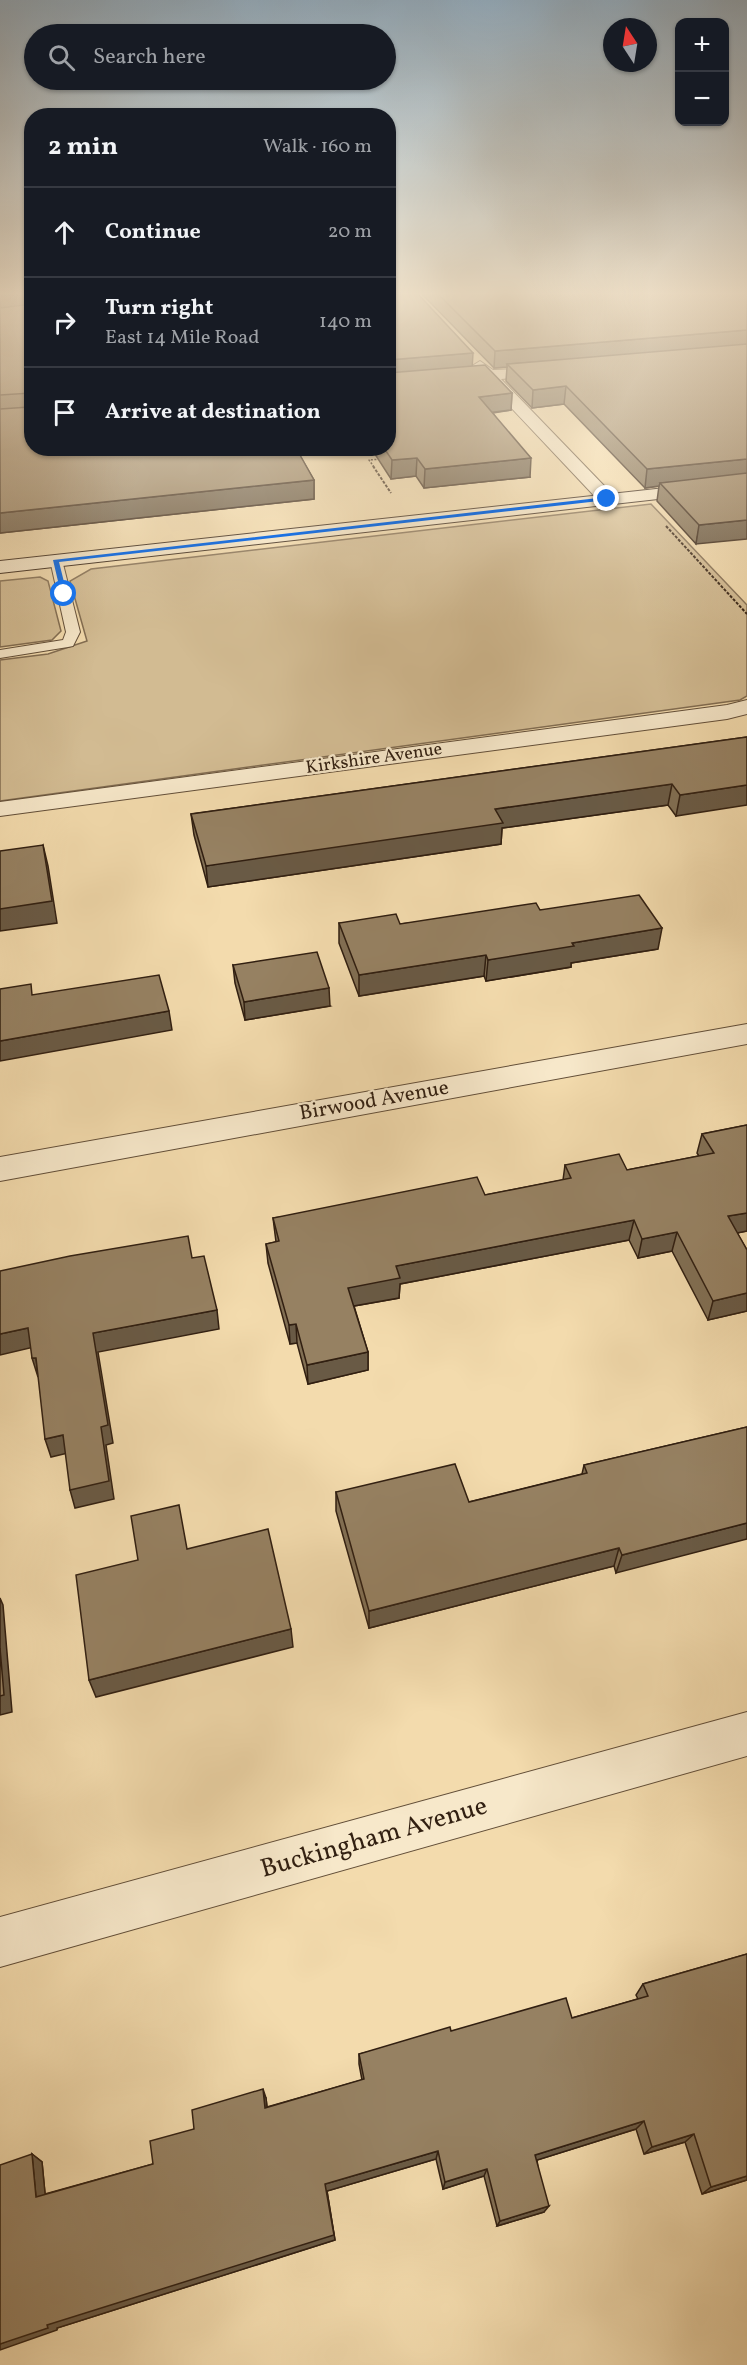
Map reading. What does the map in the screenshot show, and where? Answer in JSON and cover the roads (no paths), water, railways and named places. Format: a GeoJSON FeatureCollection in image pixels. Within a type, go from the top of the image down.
{"type":"FeatureCollection","features":[{"type":"Feature","properties":{"kind":"street"},"geometry":{"type":"LineString","coordinates":[[516,403],[607,499]]}},
{"type":"Feature","properties":{"kind":"street"},"geometry":{"type":"LineString","coordinates":[[0,567],[747,484]]}},
{"type":"Feature","properties":{"kind":"street","name":"Kirkshire Avenue"},"geometry":{"type":"LineString","coordinates":[[0,810],[727,712],[747,707]]}},
{"type":"Feature","properties":{"kind":"street","name":"Birwood Avenue"},"geometry":{"type":"LineString","coordinates":[[0,1169],[747,1034]]}},
{"type":"Feature","properties":{"kind":"street","name":"Buckingham Avenue"},"geometry":{"type":"LineString","coordinates":[[0,1942],[747,1734]]}},
{"type":"Feature","properties":{"kind":"lane"},"geometry":{"type":"LineString","coordinates":[[0,654],[68,643],[73,632],[56,560]]}}]}
